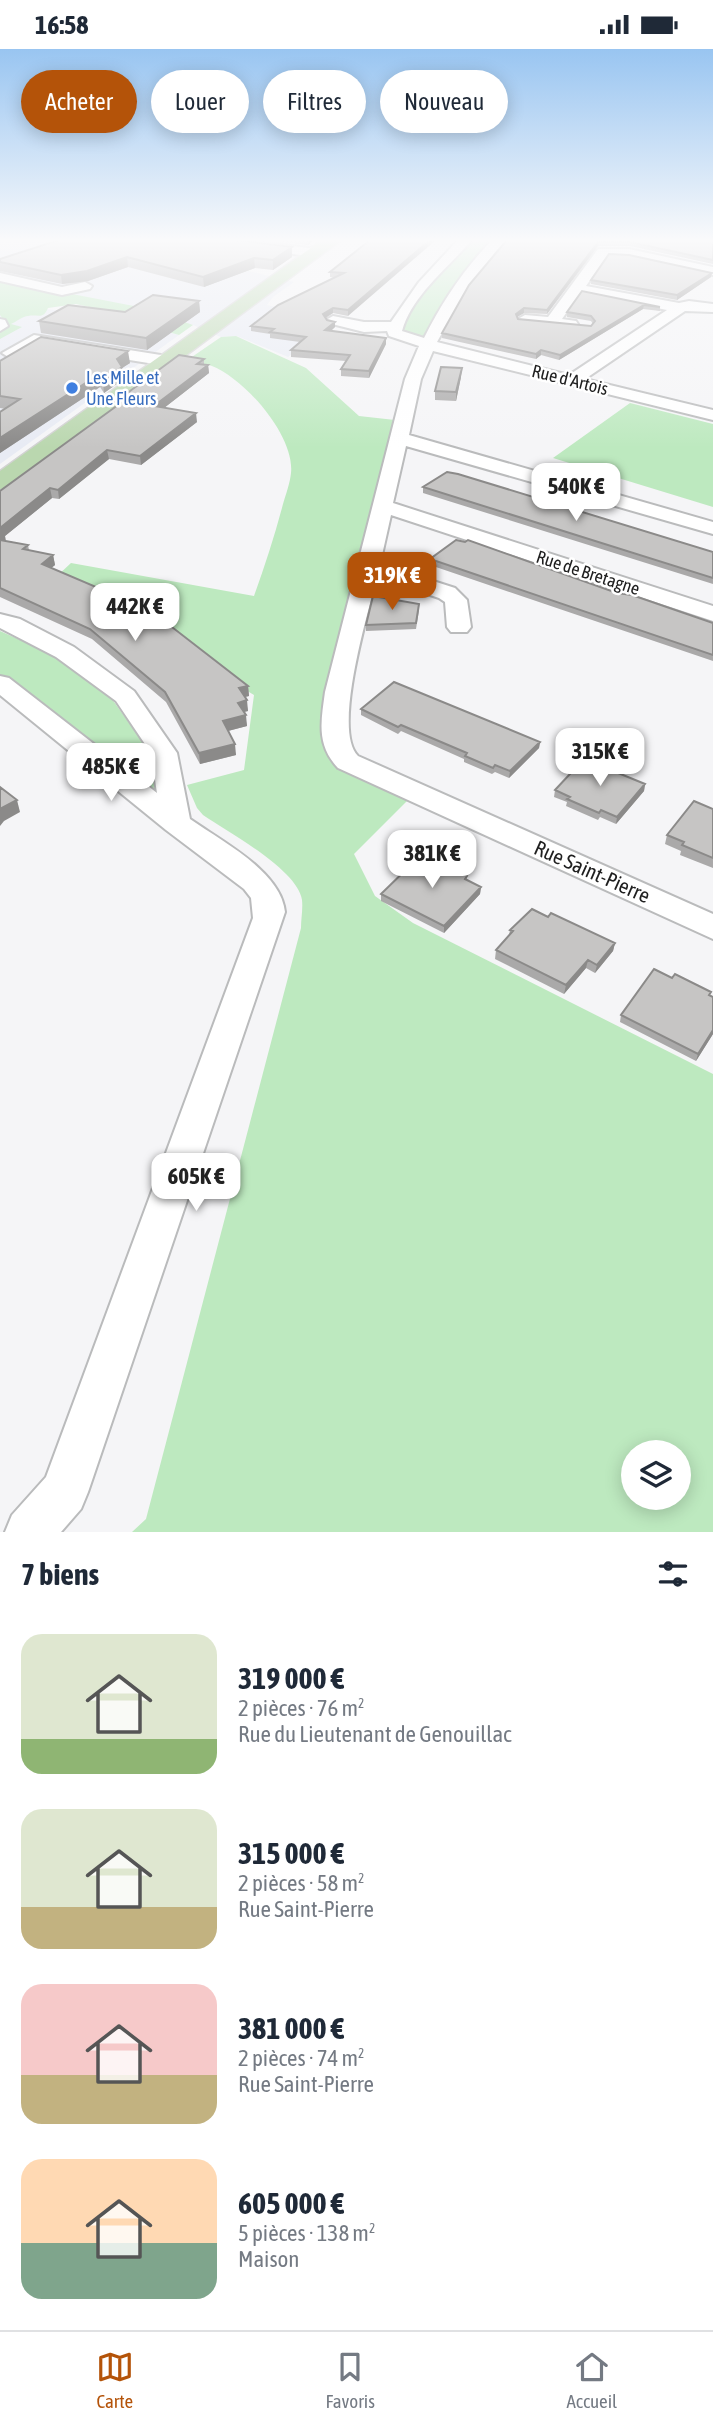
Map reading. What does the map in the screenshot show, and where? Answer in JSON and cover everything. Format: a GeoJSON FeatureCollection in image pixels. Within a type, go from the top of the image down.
{"type":"FeatureCollection","features":[{"type":"Feature","properties":{"kind":"main road"},"geometry":{"type":"LineString","coordinates":[[0,482],[238,309]]}},
{"type":"Feature","properties":{"kind":"street"},"geometry":{"type":"LineString","coordinates":[[333,320],[364,327],[395,326],[408,309]]}},
{"type":"Feature","properties":{"kind":"street"},"geometry":{"type":"LineString","coordinates":[[449,309],[428,344],[413,379],[367,567],[447,593],[456,600],[459,627]]}},
{"type":"Feature","properties":{"kind":"street"},"geometry":{"type":"LineString","coordinates":[[552,322],[561,309]]}},
{"type":"Feature","properties":{"kind":"street"},"geometry":{"type":"LineString","coordinates":[[572,380],[681,309]]}},
{"type":"Feature","properties":{"kind":"street"},"geometry":{"type":"LineString","coordinates":[[525,319],[584,326]]}},
{"type":"Feature","properties":{"kind":"street","name":"Rue d'Artois"},"geometry":{"type":"LineString","coordinates":[[395,326],[393,332],[397,335],[428,344],[713,415]]}},
{"type":"Feature","properties":{"kind":"street"},"geometry":{"type":"LineString","coordinates":[[10,353],[34,340],[167,361]]}},
{"type":"Feature","properties":{"kind":"street"},"geometry":{"type":"LineString","coordinates":[[398,438],[713,528]]}},
{"type":"Feature","properties":{"kind":"street","name":"Rue de Bretagne"},"geometry":{"type":"LineString","coordinates":[[383,506],[713,614]]}},
{"type":"Feature","properties":{"kind":"street","name":"Rue Saint-Pierre"},"geometry":{"type":"LineString","coordinates":[[367,567],[338,692],[333,734],[334,746],[340,755],[348,762],[713,927]]}},
{"type":"Feature","properties":{"kind":"street"},"geometry":{"type":"LineString","coordinates":[[0,621],[12,624],[65,652],[125,696],[164,753],[176,823]]}},
{"type":"Feature","properties":{"kind":"street"},"geometry":{"type":"LineString","coordinates":[[0,683],[176,823],[255,881],[265,892],[270,905],[269,918],[64,1492],[29,1532]]}},
{"type":"Feature","properties":{"kind":"shaded area"},"geometry":{"type":"Polygon","coordinates":[[[0,309],[47,309],[117,317],[179,335],[0,464],[0,309]]]}},
{"type":"Feature","properties":{"kind":"shaded area"},"geometry":{"type":"Polygon","coordinates":[[[125,309],[286,309],[333,320],[288,357],[237,336],[221,337],[193,325],[125,309]]]}},
{"type":"Feature","properties":{"kind":"green space"},"geometry":{"type":"Polygon","coordinates":[[[0,309],[47,309],[42,315],[24,317],[11,324],[22,327],[0,339],[0,330],[8,326],[0,315],[0,309]]]}},
{"type":"Feature","properties":{"kind":"green space"},"geometry":{"type":"Polygon","coordinates":[[[99,309],[147,309],[193,325],[179,335],[117,317],[121,314],[99,309]]]}},
{"type":"Feature","properties":{"kind":"green space"},"geometry":{"type":"Polygon","coordinates":[[[408,309],[452,309],[431,340],[404,337],[397,322],[408,309]]]}},
{"type":"Feature","properties":{"kind":"green space"},"geometry":{"type":"Polygon","coordinates":[[[236,336],[306,368],[359,416],[395,420],[327,695],[323,742],[327,754],[338,765],[408,800],[354,854],[375,896],[413,923],[713,1074],[713,1532],[132,1532],[146,1519],[301,928],[302,900],[298,888],[276,864],[203,815],[187,785],[244,770],[254,695],[56,577],[71,563],[254,596],[289,485],[290,458],[276,426],[253,396],[225,373],[209,365],[186,361],[221,337],[236,336]]]}},
{"type":"Feature","properties":{"kind":"green space"},"geometry":{"type":"Polygon","coordinates":[[[630,403],[713,424],[713,507],[553,458],[630,403]]]}},
{"type":"Feature","properties":{"kind":"green space"},"geometry":{"type":"Polygon","coordinates":[[[0,631],[56,656],[112,699],[144,744],[157,779],[153,794],[0,676],[0,631]]]}},
{"type":"Feature","properties":{"kind":"building"},"geometry":{"type":"Polygon","coordinates":[[[60,309],[125,312],[130,309],[187,309],[146,338],[39,321],[60,309]]]}},
{"type":"Feature","properties":{"kind":"building"},"geometry":{"type":"Polygon","coordinates":[[[273,309],[331,309],[323,314],[327,320],[335,322],[325,330],[386,338],[369,371],[341,369],[350,355],[291,350],[306,337],[270,332],[274,329],[251,326],[273,309]]]}},
{"type":"Feature","properties":{"kind":"building"},"geometry":{"type":"Polygon","coordinates":[[[455,309],[522,309],[516,314],[518,319],[591,326],[595,321],[591,316],[567,312],[569,309],[637,309],[560,355],[541,350],[536,354],[442,333],[455,309]]]}},
{"type":"Feature","properties":{"kind":"building"},"geometry":{"type":"Polygon","coordinates":[[[41,337],[128,351],[117,359],[122,367],[103,381],[98,375],[0,438],[0,412],[20,399],[0,396],[0,361],[41,337]]]}},
{"type":"Feature","properties":{"kind":"building"},"geometry":{"type":"Polygon","coordinates":[[[179,355],[204,359],[197,364],[208,365],[154,406],[196,413],[140,456],[107,450],[58,490],[50,488],[0,528],[0,491],[118,405],[115,402],[179,355]]]}},
{"type":"Feature","properties":{"kind":"building"},"geometry":{"type":"Polygon","coordinates":[[[441,367],[462,368],[456,392],[435,391],[441,367]]]}},
{"type":"Feature","properties":{"kind":"building"},"geometry":{"type":"Polygon","coordinates":[[[447,472],[713,552],[713,578],[423,487],[447,472]]]}},
{"type":"Feature","properties":{"kind":"building"},"geometry":{"type":"Polygon","coordinates":[[[0,540],[28,545],[23,549],[53,555],[42,564],[150,610],[248,686],[239,688],[247,700],[238,703],[246,715],[223,721],[235,744],[199,753],[165,692],[90,629],[0,588],[0,540]]]}},
{"type":"Feature","properties":{"kind":"building"},"geometry":{"type":"Polygon","coordinates":[[[456,540],[468,540],[617,593],[632,595],[713,623],[713,655],[430,559],[456,540]]]}},
{"type":"Feature","properties":{"kind":"building"},"geometry":{"type":"Polygon","coordinates":[[[373,596],[419,604],[416,623],[366,625],[373,596]]]}},
{"type":"Feature","properties":{"kind":"building"},"geometry":{"type":"Polygon","coordinates":[[[394,682],[540,742],[510,771],[495,765],[493,768],[465,756],[467,753],[401,725],[398,727],[361,709],[394,682]]]}},
{"type":"Feature","properties":{"kind":"building"},"geometry":{"type":"Polygon","coordinates":[[[584,759],[645,784],[617,817],[601,810],[599,813],[567,799],[570,797],[555,790],[584,759]]]}},
{"type":"Feature","properties":{"kind":"building"},"geometry":{"type":"Polygon","coordinates":[[[0,787],[17,800],[0,809],[0,787]]]}},
{"type":"Feature","properties":{"kind":"building"},"geometry":{"type":"Polygon","coordinates":[[[694,801],[713,809],[713,858],[682,845],[684,842],[667,835],[694,801]]]}},
{"type":"Feature","properties":{"kind":"building"},"geometry":{"type":"Polygon","coordinates":[[[419,857],[434,864],[437,861],[467,876],[465,879],[481,887],[444,926],[381,894],[419,857]]]}},
{"type":"Feature","properties":{"kind":"building"},"geometry":{"type":"Polygon","coordinates":[[[532,909],[548,917],[551,913],[615,943],[597,965],[588,960],[566,985],[496,950],[513,931],[510,930],[532,909]]]}},
{"type":"Feature","properties":{"kind":"building"},"geometry":{"type":"Polygon","coordinates":[[[654,969],[672,978],[675,974],[711,992],[709,995],[713,997],[713,1030],[698,1054],[621,1015],[654,969]]]}},
{"type":"Feature","properties":{"kind":"place","name":"Les Mille et Une Fleurs"},"geometry":{"type":"Point","coordinates":[72,388]}}]}
